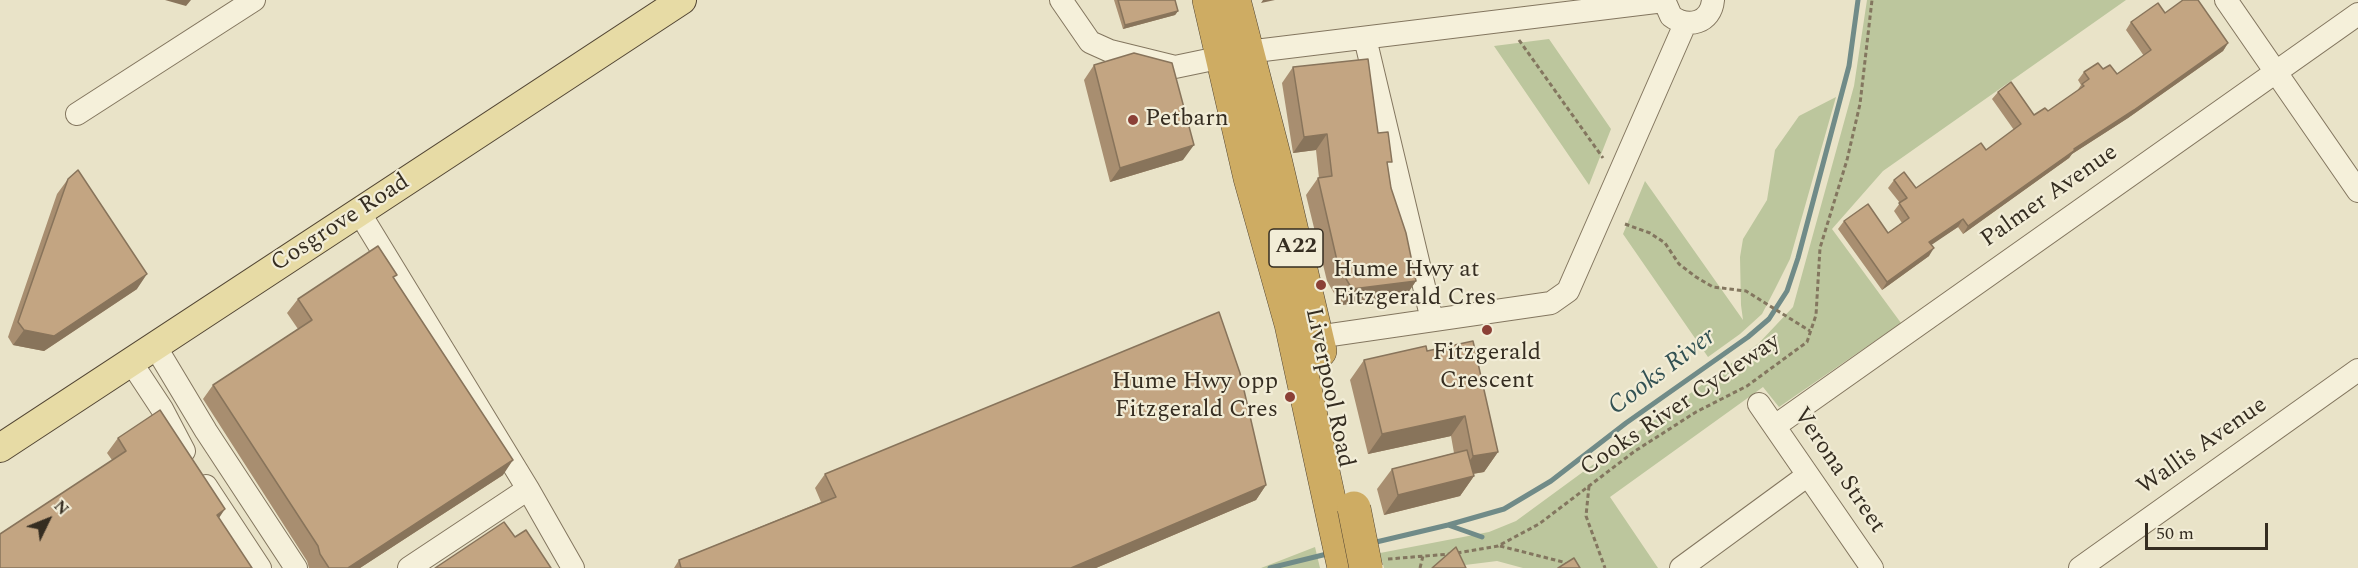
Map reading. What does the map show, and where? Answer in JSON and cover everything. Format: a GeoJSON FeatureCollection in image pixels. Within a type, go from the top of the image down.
{"type":"FeatureCollection","features":[{"type":"Feature","properties":{"kind":"highway","name":"Liverpool Road"},"geometry":{"type":"LineString","coordinates":[[1209,0],[1234,55],[1317,337],[1343,510],[1344,568]]}},
{"type":"Feature","properties":{"kind":"highway","name":"Liverpool Road"},"geometry":{"type":"LineString","coordinates":[[1234,0],[1234,55],[1250,178],[1343,510],[1375,564]]}},
{"type":"Feature","properties":{"kind":"main road","name":"Cosgrove Road"},"geometry":{"type":"LineString","coordinates":[[0,448],[682,0]]}},
{"type":"Feature","properties":{"kind":"street"},"geometry":{"type":"LineString","coordinates":[[77,114],[254,0]]}},
{"type":"Feature","properties":{"kind":"street"},"geometry":{"type":"LineString","coordinates":[[1062,0],[1090,42],[1110,51],[1175,67],[1234,55],[1664,1],[1671,16],[1685,24],[1695,23],[1710,12],[1713,0]]}},
{"type":"Feature","properties":{"kind":"street"},"geometry":{"type":"LineString","coordinates":[[2226,0],[2358,191]]}},
{"type":"Feature","properties":{"kind":"street","name":"Palmer Avenue"},"geometry":{"type":"LineString","coordinates":[[1774,426],[2358,14]]}},
{"type":"Feature","properties":{"kind":"street"},"geometry":{"type":"LineString","coordinates":[[1317,337],[1551,303],[1568,291],[1685,24]]}},
{"type":"Feature","properties":{"kind":"street"},"geometry":{"type":"LineString","coordinates":[[1365,38],[1432,320]]}},
{"type":"Feature","properties":{"kind":"street"},"geometry":{"type":"LineString","coordinates":[[359,212],[528,489],[573,568]]}},
{"type":"Feature","properties":{"kind":"street"},"geometry":{"type":"LineString","coordinates":[[155,346],[206,431],[296,568]]}},
{"type":"Feature","properties":{"kind":"street"},"geometry":{"type":"LineString","coordinates":[[131,362],[162,409],[184,453],[260,568]]}},
{"type":"Feature","properties":{"kind":"street","name":"Wallis Avenue"},"geometry":{"type":"LineString","coordinates":[[2080,568],[2358,370]]}},
{"type":"Feature","properties":{"kind":"street","name":"Verona Street"},"geometry":{"type":"LineString","coordinates":[[1759,404],[1872,568]]}},
{"type":"Feature","properties":{"kind":"street"},"geometry":{"type":"LineString","coordinates":[[1681,568],[1808,475]]}},
{"type":"Feature","properties":{"kind":"street"},"geometry":{"type":"LineString","coordinates":[[409,568],[528,489]]}},
{"type":"Feature","properties":{"kind":"path","name":"Cooks River Cycleway"},"geometry":{"type":"LineString","coordinates":[[1375,564],[1498,546],[1539,524],[1635,451],[1696,412],[1747,386],[1807,342],[1816,315],[1820,248],[1847,160],[1860,104],[1872,0]]}},
{"type":"Feature","properties":{"kind":"path"},"geometry":{"type":"LineString","coordinates":[[1519,40],[1603,158]]}},
{"type":"Feature","properties":{"kind":"path"},"geometry":{"type":"LineString","coordinates":[[1625,225],[1650,233],[1665,243],[1680,264],[1696,278],[1713,287],[1746,291],[1810,331]]}},
{"type":"Feature","properties":{"kind":"path"},"geometry":{"type":"LineString","coordinates":[[1589,486],[1586,516],[1605,568]]}},
{"type":"Feature","properties":{"kind":"path"},"geometry":{"type":"LineString","coordinates":[[1498,546],[1563,562],[1574,568]]}},
{"type":"Feature","properties":{"kind":"path"},"geometry":{"type":"LineString","coordinates":[[1420,568],[1423,556]]}},
{"type":"Feature","properties":{"kind":"green space"},"geometry":{"type":"Polygon","coordinates":[[[1867,0],[2126,0],[1883,171],[1832,229],[1901,323],[1779,407],[1763,387],[1610,497],[1658,568],[1523,568],[1497,561],[1441,568],[1384,568],[1380,553],[1489,532],[1516,521],[1759,343],[1793,307],[1854,86],[1867,0]]]}},
{"type":"Feature","properties":{"kind":"green space"},"geometry":{"type":"Polygon","coordinates":[[[1549,39],[1611,129],[1589,185],[1494,46],[1549,39]]]}},
{"type":"Feature","properties":{"kind":"green space"},"geometry":{"type":"Polygon","coordinates":[[[1836,97],[1790,259],[1762,314],[1740,334],[1708,357],[1623,234],[1645,181],[1743,320],[1740,257],[1743,239],[1767,200],[1775,150],[1799,116],[1836,97]]]}},
{"type":"Feature","properties":{"kind":"green space"},"geometry":{"type":"Polygon","coordinates":[[[1315,547],[1320,568],[1261,568],[1315,547]]]}},
{"type":"Feature","properties":{"kind":"building"},"geometry":{"type":"Polygon","coordinates":[[[1118,0],[1175,0],[1178,11],[1125,25],[1118,0]]]}},
{"type":"Feature","properties":{"kind":"building"},"geometry":{"type":"Polygon","coordinates":[[[2183,0],[2198,0],[2228,43],[2134,110],[2074,149],[1968,226],[1963,219],[1929,242],[1934,248],[1887,282],[1844,221],[1868,204],[1888,233],[1909,218],[1899,203],[1907,198],[1894,180],[1904,172],[1916,188],[1981,143],[1986,150],[2021,124],[1998,92],[2011,82],[2034,115],[2045,108],[2048,111],[2084,86],[2082,84],[2089,79],[2084,72],[2098,63],[2103,69],[2110,65],[2117,74],[2151,50],[2131,22],[2158,3],[2165,13],[2183,0]]]}},
{"type":"Feature","properties":{"kind":"building","name":"Petbarn"},"geometry":{"type":"Polygon","coordinates":[[[1134,53],[1172,63],[1194,145],[1120,168],[1094,65],[1134,53]]]}},
{"type":"Feature","properties":{"kind":"building"},"geometry":{"type":"Polygon","coordinates":[[[1368,59],[1378,133],[1388,132],[1392,162],[1387,162],[1391,188],[1406,233],[1416,281],[1352,289],[1338,265],[1318,178],[1332,176],[1327,134],[1304,137],[1293,67],[1368,59]]]}},
{"type":"Feature","properties":{"kind":"building"},"geometry":{"type":"Polygon","coordinates":[[[78,170],[147,274],[54,336],[24,330],[18,322],[68,179],[78,170]]]}},
{"type":"Feature","properties":{"kind":"building"},"geometry":{"type":"Polygon","coordinates":[[[378,246],[397,275],[393,277],[513,460],[348,568],[329,568],[318,546],[213,385],[312,320],[298,299],[378,246]]]}},
{"type":"Feature","properties":{"kind":"building"},"geometry":{"type":"Polygon","coordinates":[[[1219,312],[1240,373],[1266,485],[1071,568],[681,568],[679,560],[836,497],[825,474],[1219,312]]]}},
{"type":"Feature","properties":{"kind":"building"},"geometry":{"type":"Polygon","coordinates":[[[1473,341],[1498,452],[1473,456],[1465,416],[1382,434],[1364,360],[1426,346],[1427,351],[1473,341]]]}},
{"type":"Feature","properties":{"kind":"building"},"geometry":{"type":"Polygon","coordinates":[[[160,410],[225,509],[217,515],[252,568],[0,568],[0,534],[126,451],[118,438],[160,410]]]}},
{"type":"Feature","properties":{"kind":"building"},"geometry":{"type":"Polygon","coordinates":[[[1467,450],[1474,476],[1398,495],[1392,469],[1467,450]]]}},
{"type":"Feature","properties":{"kind":"building"},"geometry":{"type":"Polygon","coordinates":[[[504,522],[515,537],[526,530],[551,568],[435,568],[504,522]]]}},
{"type":"Feature","properties":{"kind":"building"},"geometry":{"type":"Polygon","coordinates":[[[1456,547],[1466,568],[1432,568],[1456,547]]]}},
{"type":"Feature","properties":{"kind":"building"},"geometry":{"type":"Polygon","coordinates":[[[1574,558],[1580,568],[1558,568],[1574,558]]]}},
{"type":"Feature","properties":{"kind":"waterway","name":"Cooks River"},"geometry":{"type":"LineString","coordinates":[[1372,543],[1504,509],[1551,481],[1626,423],[1748,337],[1769,319],[1787,291],[1798,258],[1849,66],[1858,0]]}},
{"type":"Feature","properties":{"kind":"waterway"},"geometry":{"type":"LineString","coordinates":[[1448,525],[1482,537]]}},
{"type":"Feature","properties":{"kind":"waterway","name":"Cooks River"},"geometry":{"type":"LineString","coordinates":[[1270,568],[1331,553]]}},
{"type":"Feature","properties":{"kind":"place","name":"Petbarn"},"geometry":{"type":"Point","coordinates":[1133,120]}},
{"type":"Feature","properties":{"kind":"place","name":"Hume Hwy at Fitzgerald Cres"},"geometry":{"type":"Point","coordinates":[1321,285]}},
{"type":"Feature","properties":{"kind":"place","name":"Fitzgerald Crescent"},"geometry":{"type":"Point","coordinates":[1487,330]}},
{"type":"Feature","properties":{"kind":"place","name":"Hume Hwy opp Fitzgerald Cres"},"geometry":{"type":"Point","coordinates":[1290,397]}}]}
